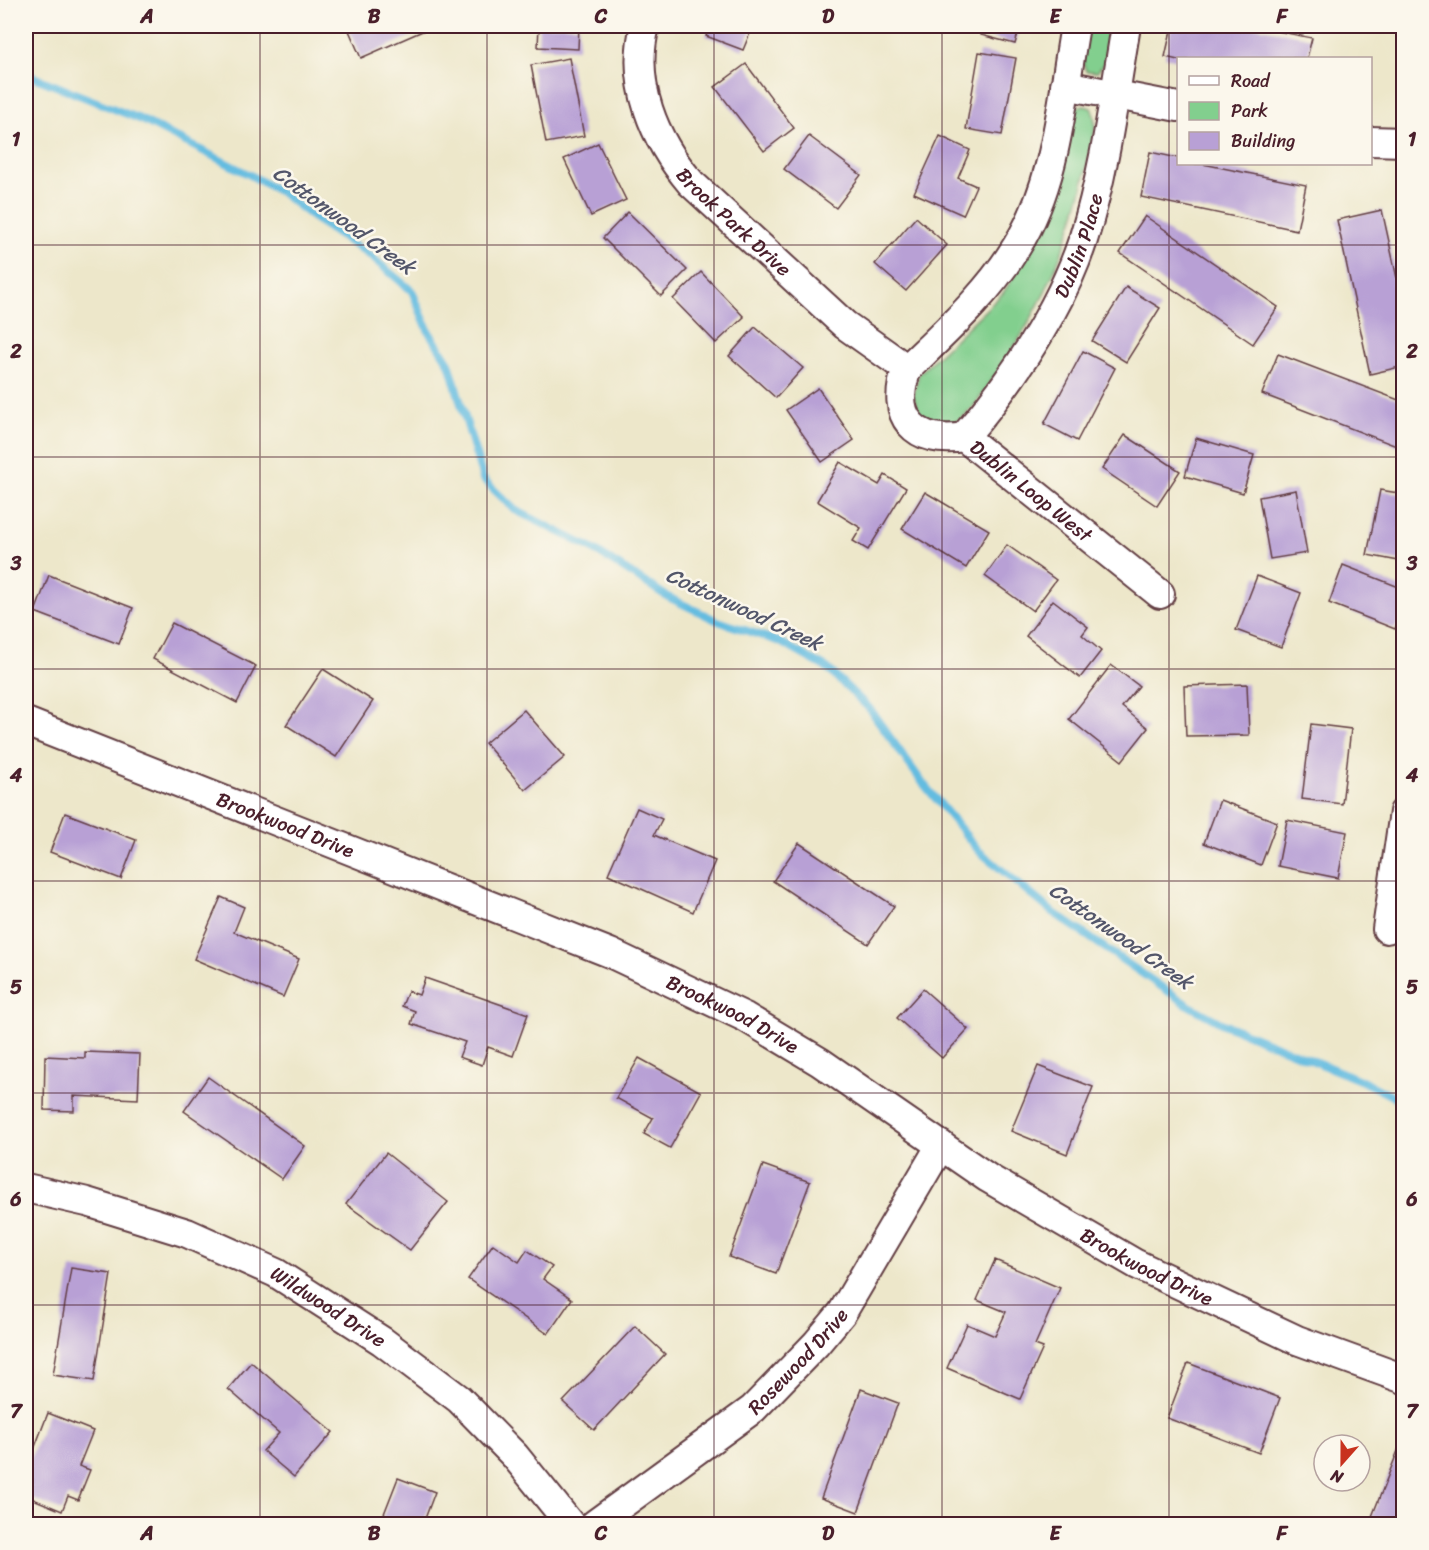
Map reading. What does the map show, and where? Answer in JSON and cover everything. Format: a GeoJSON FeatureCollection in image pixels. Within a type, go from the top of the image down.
{"type":"FeatureCollection","features":[{"type":"Feature","properties":{"kind":"street","name":"Brook Park Drive"},"geometry":{"type":"LineString","coordinates":[[645,26],[641,79],[648,111],[671,160],[691,183],[845,325],[907,369]]}},
{"type":"Feature","properties":{"kind":"street"},"geometry":{"type":"LineString","coordinates":[[907,369],[986,289],[1017,246],[1044,186],[1075,26]]}},
{"type":"Feature","properties":{"kind":"street","name":"Dublin Place"},"geometry":{"type":"LineString","coordinates":[[964,437],[1027,354],[1071,270],[1091,208],[1126,26]]}},
{"type":"Feature","properties":{"kind":"street"},"geometry":{"type":"LineString","coordinates":[[1065,85],[1177,107]]}},
{"type":"Feature","properties":{"kind":"street"},"geometry":{"type":"LineString","coordinates":[[1372,141],[1404,142]]}},
{"type":"Feature","properties":{"kind":"street","name":"Dublin Loop West"},"geometry":{"type":"LineString","coordinates":[[907,369],[900,396],[902,411],[912,427],[921,434],[938,439],[964,437],[1160,594]]}},
{"type":"Feature","properties":{"kind":"street","name":"Brookwood Drive"},"geometry":{"type":"LineString","coordinates":[[26,722],[610,953],[745,1017],[820,1062],[1044,1212],[1136,1264],[1297,1340],[1404,1379]]}},
{"type":"Feature","properties":{"kind":"street"},"geometry":{"type":"LineString","coordinates":[[1387,929],[1404,812]]}},
{"type":"Feature","properties":{"kind":"street","name":"Rosewood Drive"},"geometry":{"type":"LineString","coordinates":[[595,1524],[753,1409],[816,1344],[842,1313],[941,1145]]}},
{"type":"Feature","properties":{"kind":"street","name":"Wildwood Drive"},"geometry":{"type":"LineString","coordinates":[[26,1188],[87,1202],[188,1233],[276,1273],[382,1341],[459,1399],[515,1456],[570,1524]]}},
{"type":"Feature","properties":{"kind":"green space"},"geometry":{"type":"Polygon","coordinates":[[[1087,26],[1111,26],[1105,63],[1097,72],[1086,71],[1082,60],[1087,26]]]}},
{"type":"Feature","properties":{"kind":"green space"},"geometry":{"type":"Polygon","coordinates":[[[1077,107],[1091,108],[1094,114],[1093,142],[1073,220],[1041,301],[1011,352],[970,410],[955,422],[946,424],[922,418],[913,396],[919,374],[1003,293],[1029,253],[1073,113],[1077,107]]]}},
{"type":"Feature","properties":{"kind":"building"},"geometry":{"type":"Polygon","coordinates":[[[347,26],[434,26],[361,58],[347,26]]]}},
{"type":"Feature","properties":{"kind":"building"},"geometry":{"type":"Polygon","coordinates":[[[539,26],[579,26],[578,49],[538,47],[539,26]]]}},
{"type":"Feature","properties":{"kind":"building"},"geometry":{"type":"Polygon","coordinates":[[[710,26],[753,26],[743,50],[706,36],[710,26]]]}},
{"type":"Feature","properties":{"kind":"building"},"geometry":{"type":"Polygon","coordinates":[[[984,26],[1020,26],[1015,44],[981,35],[984,26]]]}},
{"type":"Feature","properties":{"kind":"building"},"geometry":{"type":"Polygon","coordinates":[[[1172,26],[1252,26],[1312,38],[1307,57],[1177,57],[1177,60],[1165,57],[1172,26]]]}},
{"type":"Feature","properties":{"kind":"building"},"geometry":{"type":"Polygon","coordinates":[[[979,52],[1016,58],[1002,135],[966,129],[979,52]]]}},
{"type":"Feature","properties":{"kind":"building"},"geometry":{"type":"Polygon","coordinates":[[[569,58],[584,136],[546,143],[531,65],[569,58]]]}},
{"type":"Feature","properties":{"kind":"building"},"geometry":{"type":"Polygon","coordinates":[[[746,64],[794,128],[764,151],[715,87],[746,64]]]}},
{"type":"Feature","properties":{"kind":"building"},"geometry":{"type":"Polygon","coordinates":[[[809,136],[861,175],[836,208],[784,169],[809,136]]]}},
{"type":"Feature","properties":{"kind":"building"},"geometry":{"type":"Polygon","coordinates":[[[940,136],[970,150],[958,178],[976,186],[963,215],[914,193],[940,136]]]}},
{"type":"Feature","properties":{"kind":"building"},"geometry":{"type":"Polygon","coordinates":[[[598,143],[626,200],[591,216],[564,159],[598,143]]]}},
{"type":"Feature","properties":{"kind":"building"},"geometry":{"type":"Polygon","coordinates":[[[1150,152],[1177,158],[1177,165],[1208,165],[1306,185],[1297,230],[1141,197],[1150,152]]]}},
{"type":"Feature","properties":{"kind":"building"},"geometry":{"type":"Polygon","coordinates":[[[1382,210],[1404,310],[1404,366],[1370,374],[1337,220],[1382,210]]]}},
{"type":"Feature","properties":{"kind":"building"},"geometry":{"type":"Polygon","coordinates":[[[628,212],[687,270],[661,296],[603,238],[628,212]]]}},
{"type":"Feature","properties":{"kind":"building"},"geometry":{"type":"Polygon","coordinates":[[[1145,216],[1278,307],[1253,344],[1120,253],[1145,216]]]}},
{"type":"Feature","properties":{"kind":"building"},"geometry":{"type":"Polygon","coordinates":[[[916,217],[947,245],[906,291],[875,264],[916,217]]]}},
{"type":"Feature","properties":{"kind":"building"},"geometry":{"type":"Polygon","coordinates":[[[701,272],[744,317],[716,343],[673,299],[701,272]]]}},
{"type":"Feature","properties":{"kind":"building"},"geometry":{"type":"Polygon","coordinates":[[[1126,287],[1160,308],[1126,362],[1092,341],[1126,287]]]}},
{"type":"Feature","properties":{"kind":"building"},"geometry":{"type":"Polygon","coordinates":[[[755,327],[803,368],[776,398],[729,356],[755,327]]]}},
{"type":"Feature","properties":{"kind":"building"},"geometry":{"type":"Polygon","coordinates":[[[1083,351],[1115,368],[1077,441],[1044,424],[1083,351]]]}},
{"type":"Feature","properties":{"kind":"building"},"geometry":{"type":"Polygon","coordinates":[[[1278,354],[1404,402],[1404,449],[1262,394],[1278,354]]]}},
{"type":"Feature","properties":{"kind":"building"},"geometry":{"type":"Polygon","coordinates":[[[818,388],[854,440],[822,462],[786,410],[818,388]]]}},
{"type":"Feature","properties":{"kind":"building"},"geometry":{"type":"Polygon","coordinates":[[[1125,435],[1180,471],[1157,506],[1102,469],[1125,435]]]}},
{"type":"Feature","properties":{"kind":"building"},"geometry":{"type":"Polygon","coordinates":[[[1196,438],[1254,455],[1243,493],[1185,476],[1196,438]]]}},
{"type":"Feature","properties":{"kind":"building"},"geometry":{"type":"Polygon","coordinates":[[[840,462],[879,485],[885,475],[906,488],[868,550],[853,541],[861,528],[817,501],[840,462]]]}},
{"type":"Feature","properties":{"kind":"building"},"geometry":{"type":"Polygon","coordinates":[[[1296,490],[1307,553],[1270,559],[1259,497],[1296,490]]]}},
{"type":"Feature","properties":{"kind":"building"},"geometry":{"type":"Polygon","coordinates":[[[1380,490],[1404,494],[1404,562],[1367,555],[1380,490]]]}},
{"type":"Feature","properties":{"kind":"building"},"geometry":{"type":"Polygon","coordinates":[[[925,492],[989,530],[966,568],[902,529],[925,492]]]}},
{"type":"Feature","properties":{"kind":"building"},"geometry":{"type":"Polygon","coordinates":[[[1007,545],[1056,580],[1033,611],[985,576],[1007,545]]]}},
{"type":"Feature","properties":{"kind":"building"},"geometry":{"type":"Polygon","coordinates":[[[1343,565],[1404,589],[1404,607],[1395,629],[1329,603],[1343,565]]]}},
{"type":"Feature","properties":{"kind":"building"},"geometry":{"type":"Polygon","coordinates":[[[49,575],[133,608],[119,644],[35,612],[49,575]]]}},
{"type":"Feature","properties":{"kind":"building"},"geometry":{"type":"Polygon","coordinates":[[[1257,576],[1301,593],[1281,647],[1236,630],[1257,576]]]}},
{"type":"Feature","properties":{"kind":"building"},"geometry":{"type":"Polygon","coordinates":[[[1053,600],[1088,627],[1082,635],[1101,651],[1080,678],[1026,636],[1053,600]]]}},
{"type":"Feature","properties":{"kind":"building"},"geometry":{"type":"Polygon","coordinates":[[[172,623],[256,666],[237,703],[153,659],[172,623]]]}},
{"type":"Feature","properties":{"kind":"building"},"geometry":{"type":"Polygon","coordinates":[[[1111,665],[1139,686],[1122,707],[1148,728],[1122,761],[1069,719],[1111,665]]]}},
{"type":"Feature","properties":{"kind":"building"},"geometry":{"type":"Polygon","coordinates":[[[323,669],[373,701],[336,757],[286,725],[323,669]]]}},
{"type":"Feature","properties":{"kind":"building"},"geometry":{"type":"Polygon","coordinates":[[[1247,684],[1249,735],[1186,736],[1184,686],[1247,684]]]}},
{"type":"Feature","properties":{"kind":"building"},"geometry":{"type":"Polygon","coordinates":[[[524,710],[565,757],[525,790],[485,743],[524,710]]]}},
{"type":"Feature","properties":{"kind":"building"},"geometry":{"type":"Polygon","coordinates":[[[1311,724],[1351,729],[1342,804],[1302,799],[1311,724]]]}},
{"type":"Feature","properties":{"kind":"building"},"geometry":{"type":"Polygon","coordinates":[[[1220,800],[1277,822],[1261,865],[1204,843],[1220,800]]]}},
{"type":"Feature","properties":{"kind":"building"},"geometry":{"type":"Polygon","coordinates":[[[637,808],[662,819],[654,835],[715,861],[693,912],[608,874],[637,808]]]}},
{"type":"Feature","properties":{"kind":"building"},"geometry":{"type":"Polygon","coordinates":[[[65,813],[136,840],[121,879],[50,852],[65,813]]]}},
{"type":"Feature","properties":{"kind":"building"},"geometry":{"type":"Polygon","coordinates":[[[1287,820],[1347,832],[1338,878],[1278,866],[1287,820]]]}},
{"type":"Feature","properties":{"kind":"building"},"geometry":{"type":"Polygon","coordinates":[[[799,843],[894,906],[868,944],[773,881],[799,843]]]}},
{"type":"Feature","properties":{"kind":"building"},"geometry":{"type":"Polygon","coordinates":[[[221,897],[244,907],[234,932],[299,959],[283,997],[194,959],[221,897]]]}},
{"type":"Feature","properties":{"kind":"building"},"geometry":{"type":"Polygon","coordinates":[[[425,978],[528,1014],[513,1056],[488,1047],[482,1065],[459,1057],[465,1042],[411,1024],[415,1011],[402,1006],[408,991],[419,995],[425,978]]]}},
{"type":"Feature","properties":{"kind":"building"},"geometry":{"type":"Polygon","coordinates":[[[923,989],[968,1029],[942,1058],[897,1018],[923,989]]]}},
{"type":"Feature","properties":{"kind":"building"},"geometry":{"type":"Polygon","coordinates":[[[85,1052],[140,1054],[138,1099],[74,1096],[74,1111],[44,1110],[45,1056],[85,1058],[85,1052]]]}},
{"type":"Feature","properties":{"kind":"building"},"geometry":{"type":"Polygon","coordinates":[[[639,1058],[701,1092],[670,1148],[644,1134],[653,1118],[616,1098],[639,1058]]]}},
{"type":"Feature","properties":{"kind":"building"},"geometry":{"type":"Polygon","coordinates":[[[1038,1066],[1093,1087],[1067,1154],[1011,1131],[1038,1066]]]}},
{"type":"Feature","properties":{"kind":"building"},"geometry":{"type":"Polygon","coordinates":[[[208,1077],[305,1146],[282,1179],[184,1111],[208,1077]]]}},
{"type":"Feature","properties":{"kind":"building"},"geometry":{"type":"Polygon","coordinates":[[[386,1153],[448,1202],[410,1250],[346,1204],[386,1153]]]}},
{"type":"Feature","properties":{"kind":"building"},"geometry":{"type":"Polygon","coordinates":[[[763,1165],[810,1182],[776,1274],[729,1257],[763,1165]]]}},
{"type":"Feature","properties":{"kind":"building"},"geometry":{"type":"Polygon","coordinates":[[[493,1244],[519,1262],[527,1250],[552,1267],[543,1279],[572,1299],[548,1334],[468,1279],[493,1244]]]}},
{"type":"Feature","properties":{"kind":"building"},"geometry":{"type":"Polygon","coordinates":[[[995,1260],[1060,1288],[1035,1345],[1043,1348],[1020,1399],[947,1368],[967,1324],[995,1336],[1006,1312],[977,1300],[995,1260]]]}},
{"type":"Feature","properties":{"kind":"building"},"geometry":{"type":"Polygon","coordinates":[[[71,1268],[111,1274],[94,1381],[53,1375],[71,1268]]]}},
{"type":"Feature","properties":{"kind":"building"},"geometry":{"type":"Polygon","coordinates":[[[635,1326],[665,1354],[594,1430],[563,1402],[635,1326]]]}},
{"type":"Feature","properties":{"kind":"building"},"geometry":{"type":"Polygon","coordinates":[[[251,1362],[333,1432],[294,1477],[263,1451],[279,1433],[228,1389],[251,1362]]]}},
{"type":"Feature","properties":{"kind":"building"},"geometry":{"type":"Polygon","coordinates":[[[1188,1363],[1280,1398],[1259,1453],[1167,1418],[1188,1363]]]}},
{"type":"Feature","properties":{"kind":"building"},"geometry":{"type":"Polygon","coordinates":[[[861,1389],[898,1403],[858,1512],[821,1498],[861,1389]]]}},
{"type":"Feature","properties":{"kind":"building"},"geometry":{"type":"Polygon","coordinates":[[[48,1413],[93,1431],[79,1466],[90,1470],[78,1500],[68,1496],[62,1511],[26,1496],[26,1470],[48,1413]]]}},
{"type":"Feature","properties":{"kind":"building"},"geometry":{"type":"Polygon","coordinates":[[[1403,1438],[1404,1524],[1369,1524],[1403,1438]]]}},
{"type":"Feature","properties":{"kind":"building"},"geometry":{"type":"Polygon","coordinates":[[[398,1478],[435,1492],[423,1524],[380,1524],[398,1478]]]}},
{"type":"Feature","properties":{"kind":"waterway","name":"Cottonwood Creek"},"geometry":{"type":"LineString","coordinates":[[26,74],[142,120],[252,176],[282,193],[319,222],[369,255],[412,291],[429,332],[449,363],[483,479],[515,510],[591,548],[668,597],[718,621],[780,642],[827,668],[869,708],[922,782],[979,851],[1051,911],[1188,1005],[1221,1023],[1360,1080],[1404,1102]]}}]}
